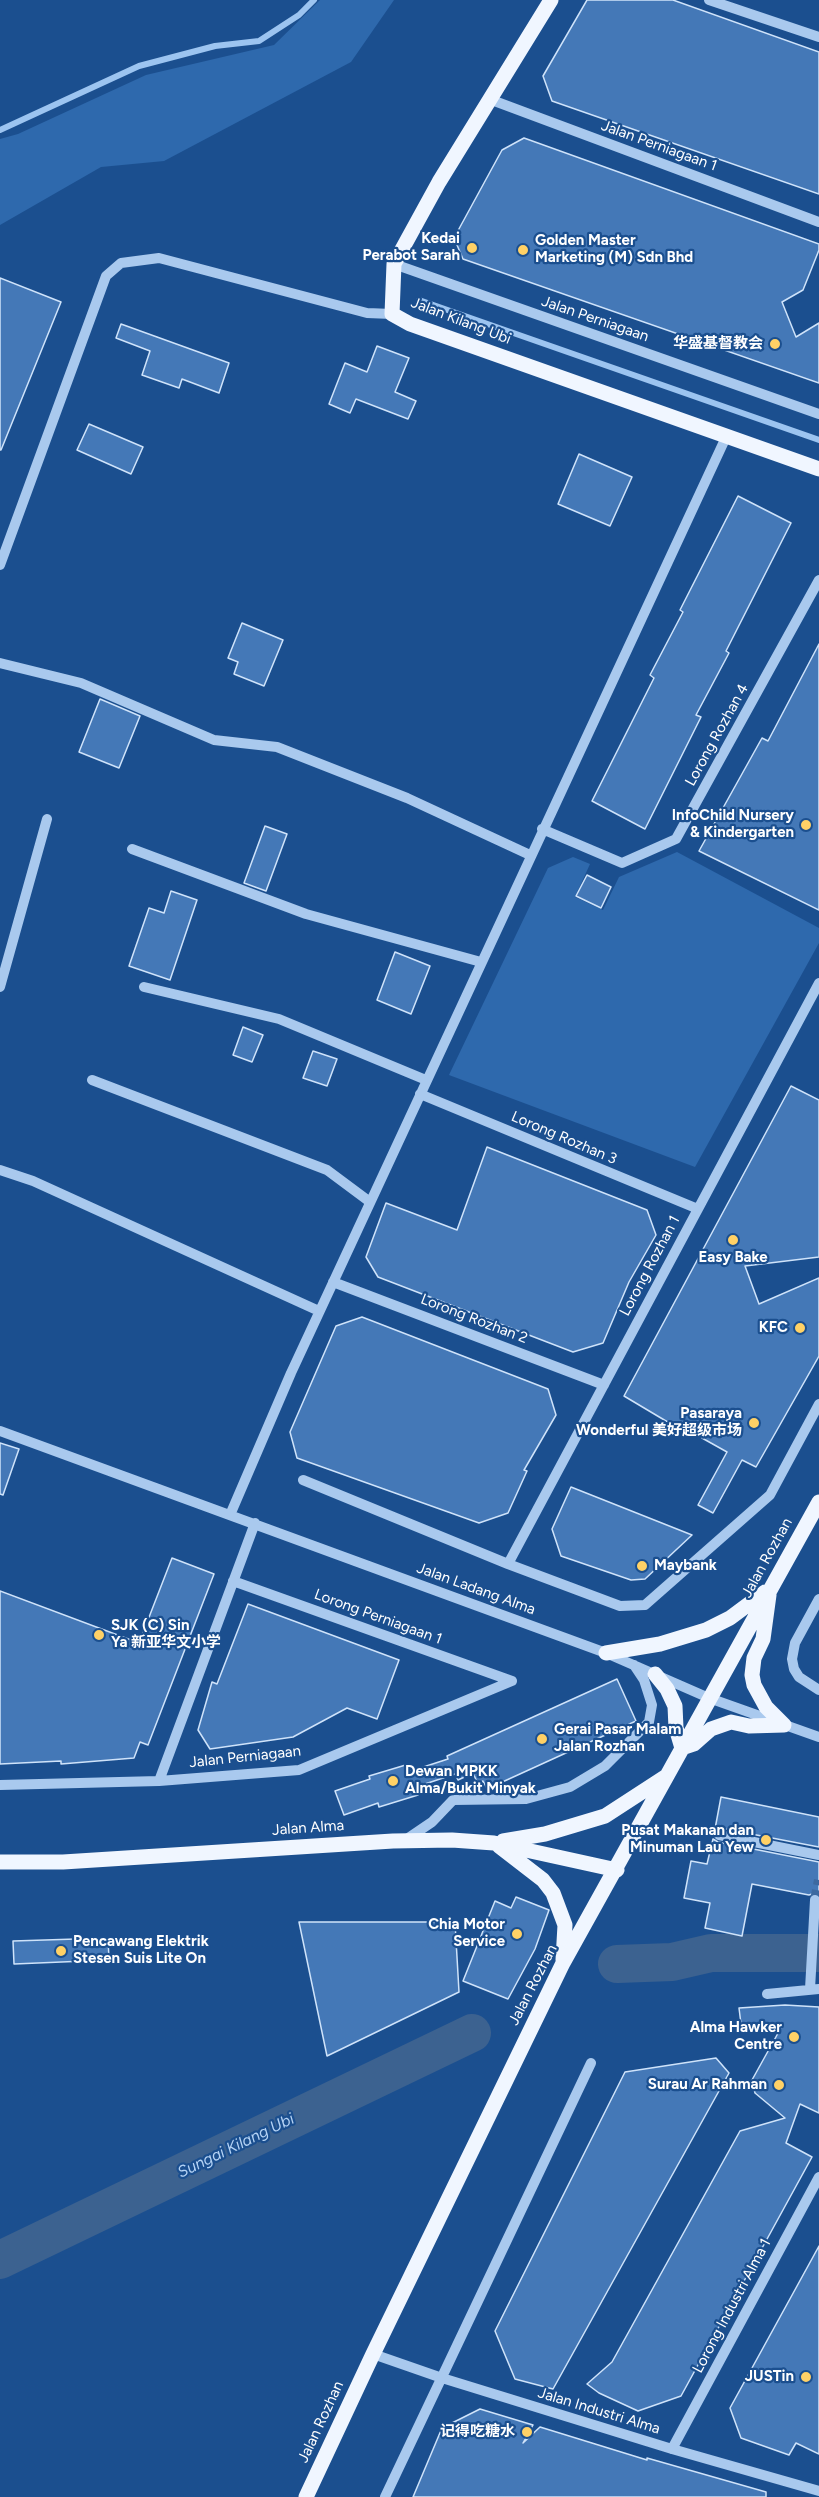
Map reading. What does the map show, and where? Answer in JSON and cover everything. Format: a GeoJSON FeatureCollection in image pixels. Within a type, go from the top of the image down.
{"type":"FeatureCollection","features":[{"type":"Feature","properties":{"kind":"main road","name":"Jalan Kilang Ubi"},"geometry":{"type":"LineString","coordinates":[[551,0],[439,182],[394,264],[392,314],[421,328],[819,469]]}},
{"type":"Feature","properties":{"kind":"main road","name":"Jalan Rozhan"},"geometry":{"type":"LineString","coordinates":[[306,2497],[372,2354],[563,1963],[819,1502]]}},
{"type":"Feature","properties":{"kind":"main road"},"geometry":{"type":"LineString","coordinates":[[606,1653],[660,1644],[706,1630],[730,1618],[770,1589]]}},
{"type":"Feature","properties":{"kind":"main road"},"geometry":{"type":"LineString","coordinates":[[770,1589],[763,1639],[754,1658],[752,1675],[754,1686],[766,1707],[784,1725]]}},
{"type":"Feature","properties":{"kind":"main road"},"geometry":{"type":"LineString","coordinates":[[655,1674],[667,1689],[675,1706],[676,1728],[682,1748],[694,1744],[711,1729],[731,1722],[749,1726],[784,1725]]}},
{"type":"Feature","properties":{"kind":"main road"},"geometry":{"type":"LineString","coordinates":[[494,1843],[545,1834],[605,1816],[667,1776]]}},
{"type":"Feature","properties":{"kind":"main road","name":"Jalan Alma"},"geometry":{"type":"LineString","coordinates":[[0,1862],[63,1862],[404,1841],[494,1843],[616,1870]]}},
{"type":"Feature","properties":{"kind":"main road"},"geometry":{"type":"LineString","coordinates":[[494,1843],[543,1880],[553,1893],[565,1925],[563,1963]]}},
{"type":"Feature","properties":{"kind":"street"},"geometry":{"type":"LineString","coordinates":[[709,0],[819,37]]}},
{"type":"Feature","properties":{"kind":"street","name":"Jalan Perniagaan 1"},"geometry":{"type":"LineString","coordinates":[[489,99],[819,222]]}},
{"type":"Feature","properties":{"kind":"street"},"geometry":{"type":"LineString","coordinates":[[0,565],[106,276],[121,263],[159,258],[367,313],[392,314]]}},
{"type":"Feature","properties":{"kind":"street","name":"Jalan Perniagaan"},"geometry":{"type":"LineString","coordinates":[[394,264],[819,414]]}},
{"type":"Feature","properties":{"kind":"street"},"geometry":{"type":"LineString","coordinates":[[231,1515],[319,1311],[727,435]]}},
{"type":"Feature","properties":{"kind":"street","name":"Lorong Rozhan 4"},"geometry":{"type":"LineString","coordinates":[[542,829],[622,863],[676,839],[819,580]]}},
{"type":"Feature","properties":{"kind":"street"},"geometry":{"type":"LineString","coordinates":[[0,663],[81,683],[214,740],[278,747],[407,798],[530,855]]}},
{"type":"Feature","properties":{"kind":"street"},"geometry":{"type":"LineString","coordinates":[[0,987],[47,819]]}},
{"type":"Feature","properties":{"kind":"street"},"geometry":{"type":"LineString","coordinates":[[132,849],[306,914],[481,962]]}},
{"type":"Feature","properties":{"kind":"street","name":"Lorong Rozhan 1"},"geometry":{"type":"LineString","coordinates":[[508,1564],[819,983]]}},
{"type":"Feature","properties":{"kind":"street"},"geometry":{"type":"LineString","coordinates":[[144,987],[279,1019],[426,1080]]}},
{"type":"Feature","properties":{"kind":"street"},"geometry":{"type":"LineString","coordinates":[[92,1080],[327,1170],[370,1202]]}},
{"type":"Feature","properties":{"kind":"street","name":"Lorong Rozhan 3"},"geometry":{"type":"LineString","coordinates":[[420,1094],[698,1209]]}},
{"type":"Feature","properties":{"kind":"street"},"geometry":{"type":"LineString","coordinates":[[0,1170],[33,1181],[319,1311]]}},
{"type":"Feature","properties":{"kind":"street","name":"Lorong Rozhan 2"},"geometry":{"type":"LineString","coordinates":[[333,1282],[604,1385]]}},
{"type":"Feature","properties":{"kind":"street","name":"Jalan Rozhan"},"geometry":{"type":"LineString","coordinates":[[303,1480],[508,1564],[620,1606],[645,1605],[770,1495],[819,1404]]}},
{"type":"Feature","properties":{"kind":"street","name":"Jalan Ladang Alma"},"geometry":{"type":"LineString","coordinates":[[0,1431],[606,1653],[709,1698],[819,1737]]}},
{"type":"Feature","properties":{"kind":"street"},"geometry":{"type":"LineString","coordinates":[[159,1781],[255,1523]]}},
{"type":"Feature","properties":{"kind":"street","name":"Lorong Perniagaan 1"},"geometry":{"type":"LineString","coordinates":[[233,1581],[512,1681]]}},
{"type":"Feature","properties":{"kind":"street"},"geometry":{"type":"LineString","coordinates":[[819,1599],[795,1643],[792,1659],[799,1677],[819,1690]]}},
{"type":"Feature","properties":{"kind":"street"},"geometry":{"type":"LineString","coordinates":[[404,1841],[432,1822],[453,1800],[526,1799],[570,1787],[605,1766],[649,1722],[652,1705],[644,1680],[634,1665]]}},
{"type":"Feature","properties":{"kind":"street","name":"Jalan Perniagaan"},"geometry":{"type":"LineString","coordinates":[[0,1785],[159,1781],[299,1770],[512,1681]]}},
{"type":"Feature","properties":{"kind":"street"},"geometry":{"type":"LineString","coordinates":[[719,1835],[819,1855]]}},
{"type":"Feature","properties":{"kind":"street"},"geometry":{"type":"LineString","coordinates":[[767,1994],[814,1989],[811,1974],[815,1900]]}},
{"type":"Feature","properties":{"kind":"street"},"geometry":{"type":"LineString","coordinates":[[385,2497],[591,2063]]}},
{"type":"Feature","properties":{"kind":"street","name":"Lorong Industri Alma 1"},"geometry":{"type":"LineString","coordinates":[[672,2449],[819,2177]]}},
{"type":"Feature","properties":{"kind":"street","name":"Jalan Industri Alma"},"geometry":{"type":"LineString","coordinates":[[372,2354],[672,2449],[819,2491]]}},
{"type":"Feature","properties":{"kind":"shaded area"},"geometry":{"type":"Polygon","coordinates":[[[320,0],[394,0],[351,62],[164,161],[101,167],[0,225],[0,139],[18,134],[146,75],[274,45],[320,0]]]}},
{"type":"Feature","properties":{"kind":"shaded area"},"geometry":{"type":"Polygon","coordinates":[[[677,852],[819,928],[819,943],[695,1167],[449,1075],[548,868],[573,857],[590,864],[575,897],[603,910],[619,877],[677,852]]]}},
{"type":"Feature","properties":{"kind":"building"},"geometry":{"type":"Polygon","coordinates":[[[587,0],[673,0],[819,52],[819,194],[552,101],[543,76],[587,0]]]}},
{"type":"Feature","properties":{"kind":"building"},"geometry":{"type":"Polygon","coordinates":[[[524,138],[819,244],[819,250],[803,290],[782,302],[796,337],[819,323],[819,383],[463,259],[454,238],[502,150],[524,138]]]}},
{"type":"Feature","properties":{"kind":"building"},"geometry":{"type":"Polygon","coordinates":[[[0,278],[61,302],[1,450],[0,450],[0,278]]]}},
{"type":"Feature","properties":{"kind":"building"},"geometry":{"type":"Polygon","coordinates":[[[121,324],[229,363],[219,393],[182,379],[179,388],[142,375],[150,351],[116,338],[121,324]]]}},
{"type":"Feature","properties":{"kind":"building"},"geometry":{"type":"Polygon","coordinates":[[[377,346],[409,358],[395,392],[416,401],[408,419],[356,399],[350,413],[329,404],[345,363],[367,372],[377,346]]]}},
{"type":"Feature","properties":{"kind":"building"},"geometry":{"type":"Polygon","coordinates":[[[89,424],[143,447],[131,474],[77,450],[89,424]]]}},
{"type":"Feature","properties":{"kind":"building"},"geometry":{"type":"Polygon","coordinates":[[[579,454],[632,477],[610,526],[558,504],[579,454]]]}},
{"type":"Feature","properties":{"kind":"building"},"geometry":{"type":"Polygon","coordinates":[[[738,496],[791,523],[726,651],[729,653],[696,715],[701,717],[645,829],[592,801],[654,678],[650,675],[683,612],[680,610],[738,496]]]}},
{"type":"Feature","properties":{"kind":"building"},"geometry":{"type":"Polygon","coordinates":[[[242,623],[283,640],[264,686],[234,674],[238,662],[228,658],[242,623]]]}},
{"type":"Feature","properties":{"kind":"building"},"geometry":{"type":"Polygon","coordinates":[[[819,644],[819,910],[699,851],[762,738],[768,741],[819,644]]]}},
{"type":"Feature","properties":{"kind":"building"},"geometry":{"type":"Polygon","coordinates":[[[100,699],[140,716],[119,768],[79,752],[100,699]]]}},
{"type":"Feature","properties":{"kind":"building"},"geometry":{"type":"Polygon","coordinates":[[[265,826],[287,834],[266,891],[244,883],[265,826]]]}},
{"type":"Feature","properties":{"kind":"building"},"geometry":{"type":"Polygon","coordinates":[[[587,875],[611,887],[601,908],[576,896],[587,875]]]}},
{"type":"Feature","properties":{"kind":"building"},"geometry":{"type":"Polygon","coordinates":[[[171,891],[197,900],[170,980],[129,966],[149,908],[164,913],[171,891]]]}},
{"type":"Feature","properties":{"kind":"building"},"geometry":{"type":"Polygon","coordinates":[[[395,952],[430,966],[411,1014],[377,1000],[395,952]]]}},
{"type":"Feature","properties":{"kind":"building"},"geometry":{"type":"Polygon","coordinates":[[[243,1027],[263,1035],[252,1062],[233,1055],[243,1027]]]}},
{"type":"Feature","properties":{"kind":"building"},"geometry":{"type":"Polygon","coordinates":[[[313,1051],[337,1059],[327,1086],[303,1078],[313,1051]]]}},
{"type":"Feature","properties":{"kind":"building"},"geometry":{"type":"Polygon","coordinates":[[[791,1086],[819,1100],[819,1257],[745,1266],[759,1304],[819,1278],[819,1356],[756,1467],[742,1460],[713,1513],[698,1505],[727,1452],[702,1438],[701,1424],[671,1424],[624,1396],[791,1086]]]}},
{"type":"Feature","properties":{"kind":"building"},"geometry":{"type":"Polygon","coordinates":[[[487,1147],[647,1210],[656,1235],[629,1282],[603,1343],[573,1352],[378,1277],[366,1257],[386,1203],[457,1230],[487,1147]]]}},
{"type":"Feature","properties":{"kind":"building"},"geometry":{"type":"Polygon","coordinates":[[[362,1317],[548,1389],[556,1415],[524,1470],[527,1471],[508,1513],[479,1523],[297,1458],[290,1432],[336,1326],[362,1317]]]}},
{"type":"Feature","properties":{"kind":"building"},"geometry":{"type":"Polygon","coordinates":[[[0,1443],[19,1449],[3,1495],[0,1494],[0,1443]]]}},
{"type":"Feature","properties":{"kind":"building"},"geometry":{"type":"Polygon","coordinates":[[[571,1487],[692,1535],[645,1579],[631,1580],[561,1556],[552,1529],[571,1487]]]}},
{"type":"Feature","properties":{"kind":"building"},"geometry":{"type":"Polygon","coordinates":[[[172,1558],[214,1574],[148,1745],[140,1742],[134,1758],[61,1764],[61,1761],[0,1764],[0,1591],[139,1643],[172,1558]]]}},
{"type":"Feature","properties":{"kind":"building"},"geometry":{"type":"Polygon","coordinates":[[[248,1604],[399,1660],[377,1719],[347,1708],[293,1737],[210,1749],[198,1730],[212,1682],[217,1684],[248,1604]]]}},
{"type":"Feature","properties":{"kind":"building","name":"Gerai Pasar Malam Jalan Rozhan"},"geometry":{"type":"Polygon","coordinates":[[[617,1679],[636,1721],[487,1789],[483,1781],[478,1784],[473,1773],[458,1780],[455,1774],[416,1787],[418,1795],[379,1807],[378,1803],[344,1815],[335,1791],[370,1779],[369,1776],[409,1764],[411,1771],[448,1759],[447,1756],[617,1679]]]}},
{"type":"Feature","properties":{"kind":"building"},"geometry":{"type":"Polygon","coordinates":[[[721,1797],[819,1817],[819,1847],[720,1828],[715,1829],[721,1797]]]}},
{"type":"Feature","properties":{"kind":"building"},"geometry":{"type":"Polygon","coordinates":[[[713,1839],[718,1842],[819,1862],[819,1894],[809,1895],[752,1884],[742,1936],[705,1928],[710,1903],[684,1898],[691,1861],[707,1864],[713,1839]]]}},
{"type":"Feature","properties":{"kind":"building"},"geometry":{"type":"Polygon","coordinates":[[[516,1897],[549,1910],[535,1949],[508,1999],[463,1981],[495,1901],[511,1908],[516,1897]]]}},
{"type":"Feature","properties":{"kind":"building"},"geometry":{"type":"Polygon","coordinates":[[[299,1922],[455,1922],[459,1992],[327,2056],[299,1922]]]}},
{"type":"Feature","properties":{"kind":"building","name":"Pencawang Elektrik Stesen Suis Lite On"},"geometry":{"type":"Polygon","coordinates":[[[108,1938],[109,1960],[14,1964],[13,1941],[108,1938]]]}},
{"type":"Feature","properties":{"kind":"building"},"geometry":{"type":"Polygon","coordinates":[[[785,2005],[819,2007],[819,2113],[800,2104],[786,2143],[812,2157],[681,2396],[638,2411],[599,2393],[587,2384],[612,2362],[740,2131],[785,2118],[755,2093],[752,2080],[782,2026],[742,2032],[739,2008],[785,2005]]]}},
{"type":"Feature","properties":{"kind":"building"},"geometry":{"type":"Polygon","coordinates":[[[716,2058],[729,2073],[553,2389],[515,2379],[495,2331],[625,2072],[716,2058]]]}},
{"type":"Feature","properties":{"kind":"building"},"geometry":{"type":"Polygon","coordinates":[[[819,2246],[819,2454],[796,2443],[789,2455],[741,2438],[730,2408],[819,2246]]]}},
{"type":"Feature","properties":{"kind":"building"},"geometry":{"type":"Polygon","coordinates":[[[480,2409],[533,2425],[523,2443],[540,2427],[647,2460],[647,2458],[766,2492],[766,2497],[413,2497],[442,2428],[480,2409]]]}},
{"type":"Feature","properties":{"kind":"waterway"},"geometry":{"type":"LineString","coordinates":[[0,130],[139,66],[215,46],[259,41],[299,15],[314,0]]}},
{"type":"Feature","properties":{"kind":"waterway"},"geometry":{"type":"LineString","coordinates":[[419,300],[819,440]]}},
{"type":"Feature","properties":{"kind":"waterway","name":"Sungai Kilang Ubi"},"geometry":{"type":"LineString","coordinates":[[617,1964],[672,1962],[711,1953],[819,1953]]}},
{"type":"Feature","properties":{"kind":"waterway","name":"Sungai Kilang Ubi"},"geometry":{"type":"LineString","coordinates":[[0,2260],[472,2033]]}},
{"type":"Feature","properties":{"kind":"tunnel"},"geometry":{"type":"LineString","coordinates":[[815,1900],[819,1880]]}},
{"type":"Feature","properties":{"kind":"place","name":"Kedai Perabot Sarah"},"geometry":{"type":"Point","coordinates":[472,248]}},
{"type":"Feature","properties":{"kind":"place","name":"Golden Master Marketing (M) Sdn Bhd"},"geometry":{"type":"Point","coordinates":[523,250]}},
{"type":"Feature","properties":{"kind":"place","name":"华盛基督教会"},"geometry":{"type":"Point","coordinates":[775,344]}},
{"type":"Feature","properties":{"kind":"place","name":"InfoChild Nursery & Kindergarten"},"geometry":{"type":"Point","coordinates":[806,825]}},
{"type":"Feature","properties":{"kind":"place","name":"Easy Bake"},"geometry":{"type":"Point","coordinates":[733,1240]}},
{"type":"Feature","properties":{"kind":"place","name":"KFC"},"geometry":{"type":"Point","coordinates":[800,1328]}},
{"type":"Feature","properties":{"kind":"place","name":"Pasaraya Wonderful 美好超级市场"},"geometry":{"type":"Point","coordinates":[754,1423]}},
{"type":"Feature","properties":{"kind":"place","name":"Maybank"},"geometry":{"type":"Point","coordinates":[642,1566]}},
{"type":"Feature","properties":{"kind":"place","name":"SJK (C) Sin Ya 新亚华文小学"},"geometry":{"type":"Point","coordinates":[99,1635]}},
{"type":"Feature","properties":{"kind":"place","name":"Gerai Pasar Malam Jalan Rozhan"},"geometry":{"type":"Point","coordinates":[542,1739]}},
{"type":"Feature","properties":{"kind":"place","name":"Dewan MPKK Alma/Bukit Minyak"},"geometry":{"type":"Point","coordinates":[393,1781]}},
{"type":"Feature","properties":{"kind":"place","name":"Pusat Makanan dan Minuman Lau Yew"},"geometry":{"type":"Point","coordinates":[766,1840]}},
{"type":"Feature","properties":{"kind":"place","name":"Chia Motor Service"},"geometry":{"type":"Point","coordinates":[517,1934]}},
{"type":"Feature","properties":{"kind":"place","name":"Pencawang Elektrik Stesen Suis Lite On"},"geometry":{"type":"Point","coordinates":[61,1951]}},
{"type":"Feature","properties":{"kind":"place","name":"Alma Hawker Centre"},"geometry":{"type":"Point","coordinates":[794,2037]}},
{"type":"Feature","properties":{"kind":"place","name":"Surau Ar Rahman"},"geometry":{"type":"Point","coordinates":[779,2085]}},
{"type":"Feature","properties":{"kind":"place","name":"JUSTin"},"geometry":{"type":"Point","coordinates":[806,2377]}},
{"type":"Feature","properties":{"kind":"place","name":"记得吃糖水"},"geometry":{"type":"Point","coordinates":[527,2432]}}]}
